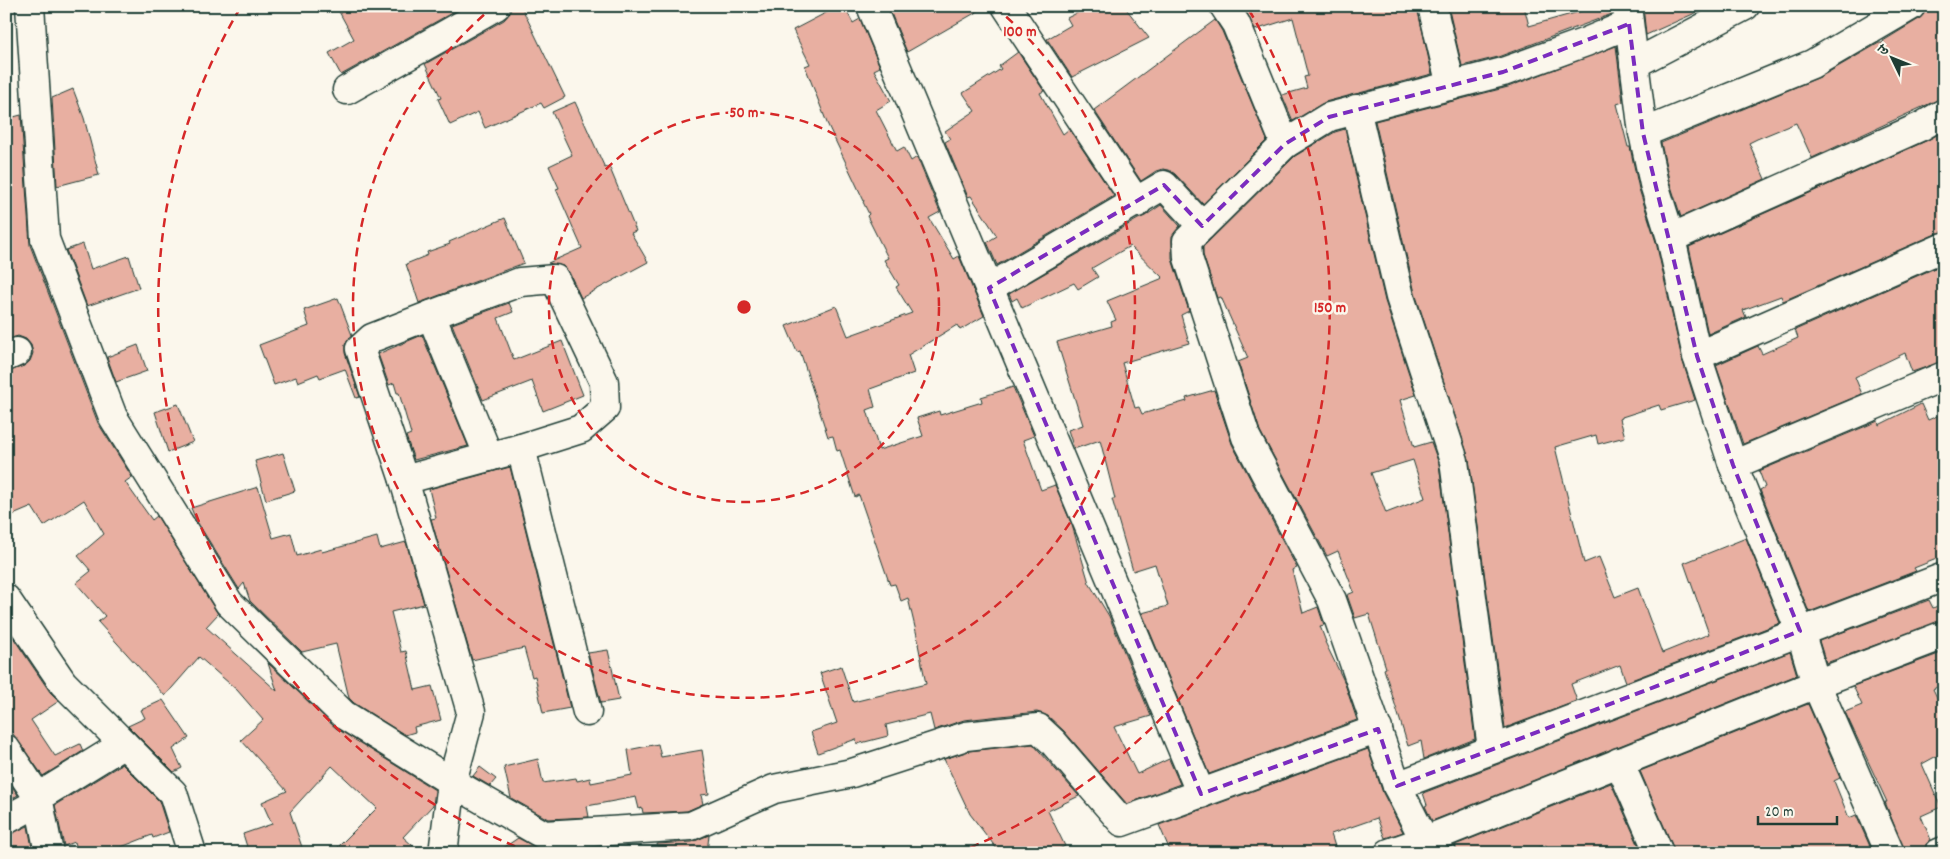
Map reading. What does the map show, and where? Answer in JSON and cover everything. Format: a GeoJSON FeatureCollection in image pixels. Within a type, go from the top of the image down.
{"type":"FeatureCollection","features":[{"type":"Feature","properties":{"kind":"street"},"geometry":{"type":"LineString","coordinates":[[30,6],[45,238],[113,417],[229,603],[344,715],[452,782],[544,835],[691,826],[774,790],[852,773],[966,736],[1038,728],[1053,742],[1122,822],[1378,729]]}},
{"type":"Feature","properties":{"kind":"street"},"geometry":{"type":"LineString","coordinates":[[347,90],[496,6]]}},
{"type":"Feature","properties":{"kind":"street"},"geometry":{"type":"LineString","coordinates":[[871,6],[1201,794]]}},
{"type":"Feature","properties":{"kind":"street"},"geometry":{"type":"LineString","coordinates":[[1006,6],[1137,203]]}},
{"type":"Feature","properties":{"kind":"street"},"geometry":{"type":"LineString","coordinates":[[1224,6],[1236,24],[1285,144]]}},
{"type":"Feature","properties":{"kind":"street"},"geometry":{"type":"LineString","coordinates":[[1432,6],[1451,86]]}},
{"type":"Feature","properties":{"kind":"street"},"geometry":{"type":"LineString","coordinates":[[1634,64],[1745,6]]}},
{"type":"Feature","properties":{"kind":"street"},"geometry":{"type":"LineString","coordinates":[[1643,133],[1812,64],[1911,6]]}},
{"type":"Feature","properties":{"kind":"street"},"geometry":{"type":"LineString","coordinates":[[1428,846],[1397,786],[1332,600],[1246,437],[1188,258],[1187,241],[1285,144],[1329,117],[1502,72],[1586,42],[1628,15],[1643,133],[1654,184],[1671,238],[1697,356],[1733,466],[1800,631],[1816,684],[1890,853]]}},
{"type":"Feature","properties":{"kind":"street"},"geometry":{"type":"LineString","coordinates":[[1356,110],[1400,298],[1454,460],[1492,749]]}},
{"type":"Feature","properties":{"kind":"street"},"geometry":{"type":"LineString","coordinates":[[1671,238],[1922,126],[1944,113]]}},
{"type":"Feature","properties":{"kind":"street"},"geometry":{"type":"LineString","coordinates":[[989,288],[1137,203],[1164,185],[1202,226]]}},
{"type":"Feature","properties":{"kind":"street"},"geometry":{"type":"LineString","coordinates":[[1697,356],[1944,247]]}},
{"type":"Feature","properties":{"kind":"street"},"geometry":{"type":"LineString","coordinates":[[404,480],[521,448],[581,429],[605,408],[604,382],[555,279],[520,282],[372,338],[360,349],[404,480],[471,712],[452,782],[443,853]]}},
{"type":"Feature","properties":{"kind":"street"},"geometry":{"type":"LineString","coordinates":[[431,315],[489,457]]}},
{"type":"Feature","properties":{"kind":"street"},"geometry":{"type":"LineString","coordinates":[[1733,466],[1944,376]]}},
{"type":"Feature","properties":{"kind":"street"},"geometry":{"type":"LineString","coordinates":[[521,448],[588,712]]}},
{"type":"Feature","properties":{"kind":"street"},"geometry":{"type":"LineString","coordinates":[[1397,786],[1944,577]]}},
{"type":"Feature","properties":{"kind":"street"},"geometry":{"type":"LineString","coordinates":[[6,599],[63,683],[173,793],[192,853]]}},
{"type":"Feature","properties":{"kind":"street"},"geometry":{"type":"LineString","coordinates":[[1389,853],[1428,846],[1619,762],[1816,684],[1944,636]]}},
{"type":"Feature","properties":{"kind":"street"},"geometry":{"type":"LineString","coordinates":[[6,820],[35,804],[38,797],[124,744]]}},
{"type":"Feature","properties":{"kind":"street"},"geometry":{"type":"LineString","coordinates":[[6,750],[38,797],[49,853]]}},
{"type":"Feature","properties":{"kind":"street"},"geometry":{"type":"LineString","coordinates":[[1619,762],[1659,853]]}},
{"type":"Feature","properties":{"kind":"street"},"geometry":{"type":"LineString","coordinates":[[1939,853],[1944,851]]}},
{"type":"Feature","properties":{"kind":"highlighted area"},"geometry":{"type":"Polygon","coordinates":[[[1629,24],[1643,133],[1697,356],[1733,465],[1800,631],[1397,786],[1378,729],[1201,794],[989,288],[1164,185],[1202,226],[1285,144],[1329,117],[1503,72],[1629,24]]]}},
{"type":"Feature","properties":{"kind":"building"},"geometry":{"type":"Polygon","coordinates":[[[336,6],[464,6],[341,75],[329,53],[354,39],[336,6]]]}},
{"type":"Feature","properties":{"kind":"building"},"geometry":{"type":"Polygon","coordinates":[[[512,6],[521,6],[565,97],[544,108],[541,103],[485,128],[478,112],[450,125],[438,99],[441,98],[425,64],[504,20],[512,6]]]}},
{"type":"Feature","properties":{"kind":"building"},"geometry":{"type":"Polygon","coordinates":[[[839,6],[844,6],[853,23],[860,19],[880,67],[874,70],[891,101],[876,110],[897,151],[904,147],[911,161],[917,157],[940,212],[929,218],[954,259],[959,256],[984,316],[960,330],[957,325],[908,355],[914,373],[870,389],[875,407],[867,410],[879,450],[923,436],[917,418],[939,411],[940,415],[982,402],[981,397],[1013,387],[1034,436],[1023,440],[1041,490],[1055,485],[1072,525],[1089,583],[1109,616],[1151,716],[1114,727],[1137,774],[1169,759],[1180,784],[1127,804],[1064,731],[1048,716],[1037,712],[964,720],[934,730],[930,714],[886,725],[888,736],[857,744],[856,739],[818,753],[811,732],[837,723],[820,673],[841,666],[853,702],[926,684],[908,598],[901,601],[895,584],[890,585],[859,495],[855,497],[840,450],[837,451],[833,436],[828,437],[800,351],[797,352],[786,326],[836,306],[848,336],[912,313],[896,287],[899,285],[884,260],[888,258],[867,216],[869,214],[864,201],[827,123],[805,66],[810,64],[793,30],[839,6]]]}},
{"type":"Feature","properties":{"kind":"building"},"geometry":{"type":"Polygon","coordinates":[[[888,6],[987,6],[907,52],[888,6]]]}},
{"type":"Feature","properties":{"kind":"building"},"geometry":{"type":"Polygon","coordinates":[[[1091,6],[1124,6],[1149,38],[1072,77],[1047,39],[1071,25],[1067,18],[1091,6]]]}},
{"type":"Feature","properties":{"kind":"building"},"geometry":{"type":"Polygon","coordinates":[[[1257,6],[1417,6],[1432,74],[1325,102],[1293,121],[1282,95],[1307,88],[1304,77],[1308,76],[1293,18],[1255,30],[1245,10],[1257,6]]]}},
{"type":"Feature","properties":{"kind":"building"},"geometry":{"type":"Polygon","coordinates":[[[1448,6],[1524,6],[1529,26],[1582,11],[1581,6],[1612,6],[1612,14],[1498,57],[1462,66],[1448,6]]]}},
{"type":"Feature","properties":{"kind":"building"},"geometry":{"type":"Polygon","coordinates":[[[1643,6],[1711,6],[1646,35],[1643,6]]]}},
{"type":"Feature","properties":{"kind":"building"},"geometry":{"type":"Polygon","coordinates":[[[1928,6],[1944,6],[1944,97],[1812,158],[1796,123],[1757,139],[1749,143],[1765,179],[1681,217],[1669,180],[1661,143],[1820,77],[1879,43],[1884,43],[1883,41],[1919,19],[1928,6]]]}},
{"type":"Feature","properties":{"kind":"building"},"geometry":{"type":"Polygon","coordinates":[[[1215,20],[1222,31],[1267,140],[1203,204],[1169,170],[1156,171],[1141,181],[1094,110],[1215,20]]]}},
{"type":"Feature","properties":{"kind":"building"},"geometry":{"type":"Polygon","coordinates":[[[1616,46],[1623,102],[1617,104],[1628,147],[1630,147],[1639,189],[1656,242],[1682,359],[1695,400],[1661,410],[1659,405],[1622,417],[1620,419],[1625,437],[1598,444],[1596,435],[1555,447],[1584,563],[1599,557],[1615,597],[1638,588],[1662,653],[1709,634],[1684,563],[1746,538],[1780,623],[1626,682],[1620,665],[1571,684],[1577,701],[1505,728],[1469,459],[1415,293],[1375,121],[1508,87],[1616,46]]]}},
{"type":"Feature","properties":{"kind":"building"},"geometry":{"type":"Polygon","coordinates":[[[1018,52],[1044,91],[1040,93],[1063,134],[1069,129],[1114,196],[997,265],[987,242],[997,236],[971,196],[968,197],[945,142],[950,139],[945,131],[975,111],[963,93],[1001,69],[999,66],[1018,52]]]}},
{"type":"Feature","properties":{"kind":"building"},"geometry":{"type":"Polygon","coordinates":[[[73,89],[84,118],[99,175],[57,186],[52,98],[73,89]]]}},
{"type":"Feature","properties":{"kind":"building"},"geometry":{"type":"Polygon","coordinates":[[[575,102],[605,168],[609,166],[636,231],[631,233],[648,262],[581,298],[569,272],[563,266],[548,263],[582,248],[556,189],[559,188],[549,166],[572,155],[552,112],[575,102]]]}},
{"type":"Feature","properties":{"kind":"building"},"geometry":{"type":"Polygon","coordinates":[[[21,115],[30,245],[98,423],[132,477],[125,482],[152,520],[157,516],[218,614],[206,627],[277,691],[268,663],[336,728],[435,790],[433,805],[403,837],[421,853],[332,853],[377,808],[332,766],[290,812],[304,853],[249,853],[243,834],[272,824],[262,802],[287,791],[241,740],[263,720],[237,690],[199,657],[165,696],[98,622],[105,616],[76,583],[91,571],[78,556],[104,534],[84,500],[44,526],[32,507],[6,518],[6,372],[24,366],[30,361],[33,353],[31,345],[26,339],[18,336],[6,340],[6,119],[21,115]]]}},
{"type":"Feature","properties":{"kind":"building"},"geometry":{"type":"Polygon","coordinates":[[[1345,129],[1385,301],[1416,395],[1400,400],[1414,447],[1431,442],[1439,464],[1475,739],[1424,759],[1421,741],[1408,746],[1369,614],[1355,618],[1347,595],[1354,592],[1338,551],[1327,556],[1260,431],[1238,362],[1248,358],[1221,297],[1217,298],[1203,255],[1203,247],[1295,156],[1335,132],[1345,129]],[[1413,460],[1371,473],[1386,513],[1425,498],[1413,460]]]}},
{"type":"Feature","properties":{"kind":"building"},"geometry":{"type":"Polygon","coordinates":[[[1944,131],[1944,232],[1783,301],[1781,296],[1743,310],[1746,317],[1708,334],[1689,247],[1928,140],[1944,131]]]}},
{"type":"Feature","properties":{"kind":"building"},"geometry":{"type":"Polygon","coordinates":[[[1161,205],[1180,226],[1172,236],[1172,259],[1189,311],[1181,315],[1189,343],[1122,363],[1135,408],[1139,407],[1142,414],[1187,401],[1186,398],[1214,390],[1232,444],[1297,568],[1292,570],[1303,613],[1318,607],[1324,625],[1320,626],[1325,642],[1344,681],[1357,720],[1209,774],[1142,613],[1168,606],[1155,564],[1133,571],[1112,499],[1115,499],[1100,440],[1074,449],[1068,430],[1083,425],[1057,342],[1112,326],[1111,322],[1116,320],[1107,301],[1163,278],[1130,246],[1092,268],[1098,277],[1078,289],[1074,283],[1022,308],[1017,298],[1012,301],[1009,294],[1161,205]]]}},
{"type":"Feature","properties":{"kind":"building"},"geometry":{"type":"Polygon","coordinates":[[[505,218],[524,263],[419,303],[406,264],[428,255],[427,252],[450,244],[449,242],[505,218]]]}},
{"type":"Feature","properties":{"kind":"building"},"geometry":{"type":"Polygon","coordinates":[[[83,244],[91,269],[129,256],[139,288],[87,306],[66,250],[83,244]]]}},
{"type":"Feature","properties":{"kind":"building"},"geometry":{"type":"Polygon","coordinates":[[[1944,264],[1944,361],[1912,372],[1905,353],[1855,377],[1862,394],[1743,444],[1716,365],[1758,346],[1762,354],[1798,338],[1795,330],[1944,264]]]}},
{"type":"Feature","properties":{"kind":"building"},"geometry":{"type":"Polygon","coordinates":[[[338,298],[352,335],[345,345],[345,353],[360,397],[356,398],[345,369],[320,378],[318,374],[298,382],[296,377],[274,385],[259,345],[309,326],[304,310],[338,298]]]}},
{"type":"Feature","properties":{"kind":"building"},"geometry":{"type":"Polygon","coordinates":[[[509,303],[513,312],[498,318],[514,360],[562,341],[583,395],[543,411],[532,381],[483,400],[452,324],[509,303]]]}},
{"type":"Feature","properties":{"kind":"building"},"geometry":{"type":"Polygon","coordinates":[[[422,335],[468,446],[414,460],[406,436],[411,434],[399,393],[397,393],[394,383],[389,385],[378,354],[422,335]]]}},
{"type":"Feature","properties":{"kind":"building"},"geometry":{"type":"Polygon","coordinates":[[[138,345],[147,371],[116,382],[107,357],[138,345]]]}},
{"type":"Feature","properties":{"kind":"building"},"geometry":{"type":"Polygon","coordinates":[[[178,404],[193,442],[168,452],[155,412],[178,404]]]}},
{"type":"Feature","properties":{"kind":"building"},"geometry":{"type":"Polygon","coordinates":[[[1921,404],[1928,420],[1944,413],[1944,556],[1914,568],[1916,571],[1809,612],[1760,490],[1765,487],[1759,471],[1878,421],[1879,425],[1921,404]]]}},
{"type":"Feature","properties":{"kind":"building"},"geometry":{"type":"Polygon","coordinates":[[[283,453],[295,491],[266,500],[255,461],[283,453]]]}},
{"type":"Feature","properties":{"kind":"building"},"geometry":{"type":"Polygon","coordinates":[[[510,467],[570,708],[543,713],[535,676],[532,677],[524,648],[472,660],[431,519],[436,518],[429,489],[510,467]]]}},
{"type":"Feature","properties":{"kind":"building"},"geometry":{"type":"Polygon","coordinates":[[[258,487],[273,538],[291,533],[297,556],[321,549],[322,552],[377,537],[380,549],[406,542],[424,604],[391,612],[401,652],[406,651],[415,690],[432,686],[441,720],[414,727],[415,732],[405,735],[354,703],[349,698],[336,644],[302,652],[250,601],[244,583],[239,589],[196,520],[191,508],[258,487]]]}},
{"type":"Feature","properties":{"kind":"building"},"geometry":{"type":"Polygon","coordinates":[[[1929,600],[1933,608],[1944,603],[1944,620],[1826,663],[1819,641],[1929,600]]]}},
{"type":"Feature","properties":{"kind":"building"},"geometry":{"type":"Polygon","coordinates":[[[6,627],[50,692],[59,701],[31,720],[55,756],[80,744],[83,751],[43,776],[6,724],[6,627]]]}},
{"type":"Feature","properties":{"kind":"building"},"geometry":{"type":"Polygon","coordinates":[[[608,650],[619,700],[601,703],[588,653],[608,650]]]}},
{"type":"Feature","properties":{"kind":"building"},"geometry":{"type":"Polygon","coordinates":[[[1790,652],[1797,675],[1432,821],[1425,806],[1427,805],[1423,793],[1790,652]]]}},
{"type":"Feature","properties":{"kind":"building"},"geometry":{"type":"Polygon","coordinates":[[[1944,652],[1944,684],[1933,689],[1944,712],[1944,752],[1922,764],[1941,807],[1921,816],[1931,840],[1926,844],[1924,852],[1905,853],[1885,802],[1887,802],[1845,712],[1862,705],[1853,686],[1944,652]]]}},
{"type":"Feature","properties":{"kind":"building"},"geometry":{"type":"Polygon","coordinates":[[[163,700],[189,738],[173,749],[182,768],[174,772],[128,726],[145,718],[141,710],[163,700]]]}},
{"type":"Feature","properties":{"kind":"building"},"geometry":{"type":"Polygon","coordinates":[[[1808,704],[1840,778],[1834,781],[1849,818],[1856,815],[1873,853],[1674,853],[1640,771],[1808,704]]]}},
{"type":"Feature","properties":{"kind":"building"},"geometry":{"type":"Polygon","coordinates":[[[658,744],[661,757],[702,750],[709,794],[701,795],[703,804],[687,811],[643,813],[642,808],[639,809],[636,797],[587,806],[589,817],[548,819],[511,798],[504,767],[538,759],[543,783],[576,778],[577,781],[590,778],[591,783],[632,775],[628,750],[658,744]]]}},
{"type":"Feature","properties":{"kind":"building"},"geometry":{"type":"Polygon","coordinates":[[[1033,744],[1079,796],[1048,811],[1065,846],[1052,853],[1000,853],[970,814],[944,759],[969,751],[1033,744]]]}},
{"type":"Feature","properties":{"kind":"building"},"geometry":{"type":"Polygon","coordinates":[[[1368,749],[1383,793],[1403,832],[1385,838],[1377,818],[1331,834],[1337,853],[1171,853],[1159,825],[1368,749]]]}},
{"type":"Feature","properties":{"kind":"building"},"geometry":{"type":"Polygon","coordinates":[[[122,764],[159,801],[169,832],[153,838],[152,835],[106,853],[78,853],[75,842],[64,846],[55,805],[122,764]]]}},
{"type":"Feature","properties":{"kind":"building"},"geometry":{"type":"Polygon","coordinates":[[[480,767],[496,779],[490,786],[473,776],[480,767]]]}},
{"type":"Feature","properties":{"kind":"building"},"geometry":{"type":"Polygon","coordinates":[[[8,781],[18,795],[11,799],[6,793],[6,782],[8,781]]]}},
{"type":"Feature","properties":{"kind":"building"},"geometry":{"type":"Polygon","coordinates":[[[1611,783],[1642,853],[1548,853],[1546,845],[1523,853],[1458,853],[1455,845],[1611,783]]]}},
{"type":"Feature","properties":{"kind":"building"},"geometry":{"type":"Polygon","coordinates":[[[28,826],[33,853],[6,853],[6,836],[28,826]]]}},
{"type":"Feature","properties":{"kind":"building"},"geometry":{"type":"Polygon","coordinates":[[[709,835],[707,853],[659,853],[657,844],[692,842],[709,835]]]}},
{"type":"Feature","properties":{"kind":"building"},"geometry":{"type":"Polygon","coordinates":[[[518,838],[541,850],[540,853],[496,853],[518,838]]]}}]}
